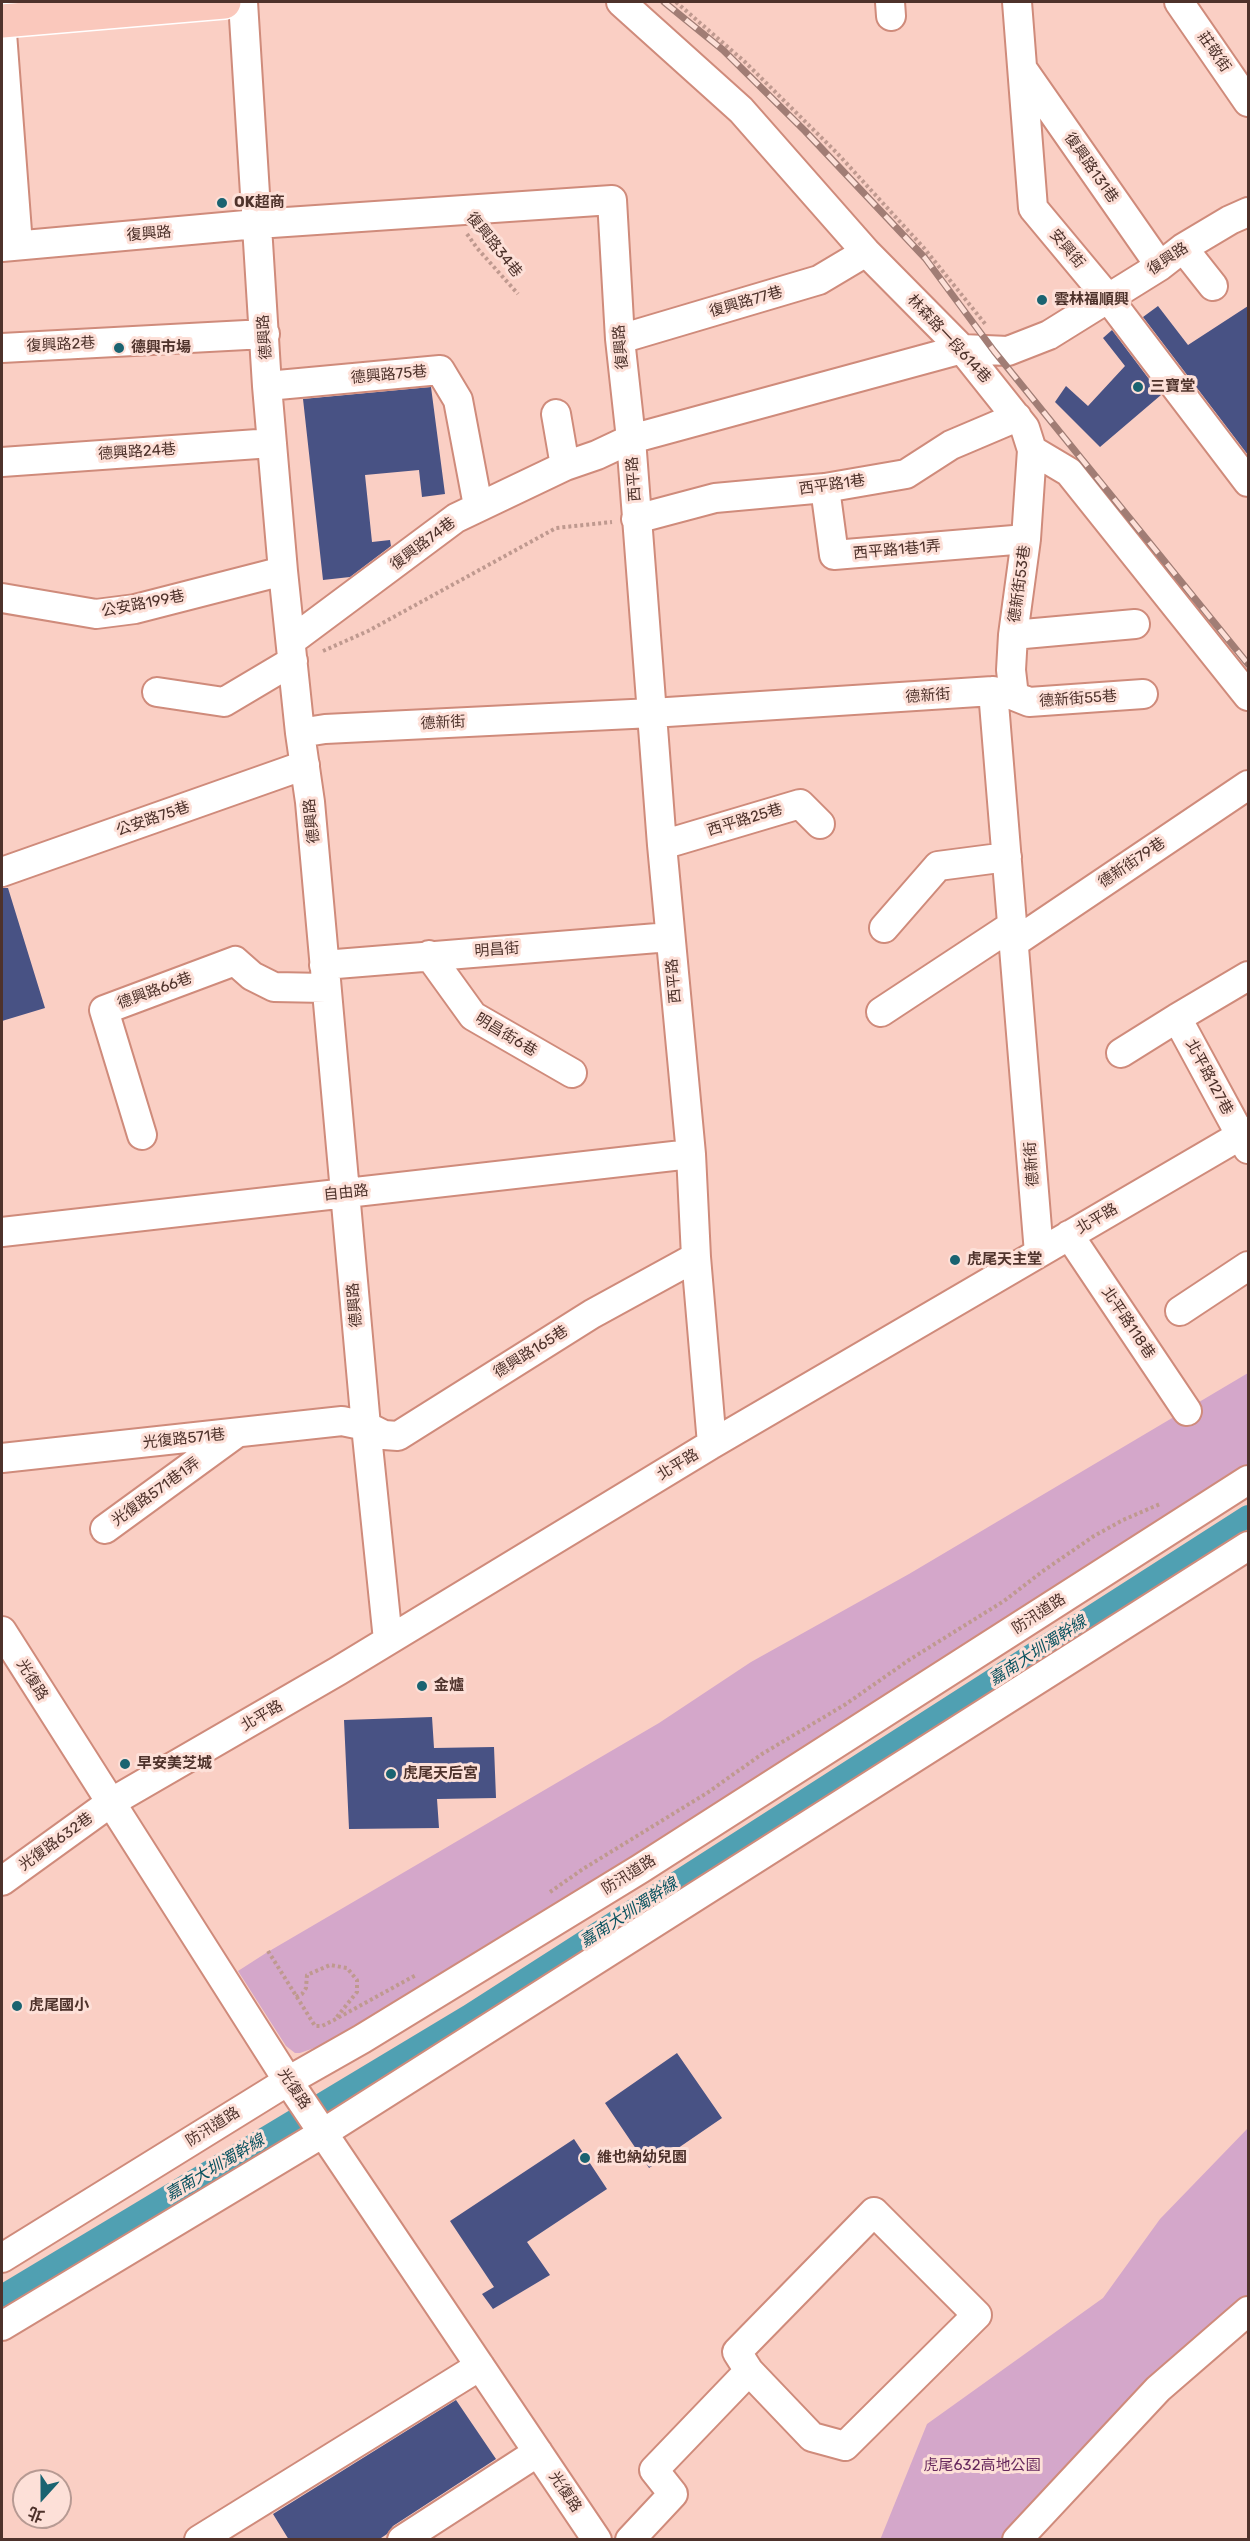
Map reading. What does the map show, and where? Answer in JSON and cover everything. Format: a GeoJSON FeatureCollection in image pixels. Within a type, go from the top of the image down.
{"type":"FeatureCollection","features":[{"type":"Feature","properties":{"kind":"main road"},"geometry":{"type":"LineString","coordinates":[[2,21],[224,2]]}},
{"type":"Feature","properties":{"kind":"street","name":"德興路"},"geometry":{"type":"LineString","coordinates":[[243,2],[267,386],[283,571],[305,765],[388,1640]]}},
{"type":"Feature","properties":{"kind":"street","name":"林森路一段614巷"},"geometry":{"type":"LineString","coordinates":[[621,2],[741,110],[866,252],[962,349],[1026,428],[1032,450]]}},
{"type":"Feature","properties":{"kind":"street","name":"安興街"},"geometry":{"type":"LineString","coordinates":[[1017,2],[1033,208],[1108,298],[1248,482]]}},
{"type":"Feature","properties":{"kind":"street","name":"莊敬街"},"geometry":{"type":"LineString","coordinates":[[1179,2],[1248,102]]}},
{"type":"Feature","properties":{"kind":"street"},"geometry":{"type":"LineString","coordinates":[[2,33],[10,246]]}},
{"type":"Feature","properties":{"kind":"street","name":"復興路131巷"},"geometry":{"type":"LineString","coordinates":[[1023,70],[1160,266]]}},
{"type":"Feature","properties":{"kind":"street","name":"復興路"},"geometry":{"type":"LineString","coordinates":[[10,246],[256,224],[612,200],[620,339],[631,438],[962,349],[1008,351],[1049,335],[1160,266],[1183,248],[1248,212]]}},
{"type":"Feature","properties":{"kind":"street"},"geometry":{"type":"LineString","coordinates":[[1183,248],[1213,286]]}},
{"type":"Feature","properties":{"kind":"street","name":"復興路77巷"},"geometry":{"type":"LineString","coordinates":[[620,339],[819,280],[866,252]]}},
{"type":"Feature","properties":{"kind":"street","name":"復興路2巷"},"geometry":{"type":"LineString","coordinates":[[2,348],[265,334]]}},
{"type":"Feature","properties":{"kind":"street","name":"德興路75巷"},"geometry":{"type":"LineString","coordinates":[[267,386],[440,370],[458,400],[478,506]]}},
{"type":"Feature","properties":{"kind":"street"},"geometry":{"type":"LineString","coordinates":[[556,414],[565,466]]}},
{"type":"Feature","properties":{"kind":"street","name":"西平路1巷"},"geometry":{"type":"LineString","coordinates":[[636,519],[715,498],[825,488],[906,474],[951,445],[1017,417]]}},
{"type":"Feature","properties":{"kind":"street","name":"復興路74巷"},"geometry":{"type":"LineString","coordinates":[[157,692],[224,702],[292,651],[456,518],[565,466],[597,455],[631,438]]}},
{"type":"Feature","properties":{"kind":"street","name":"西平路"},"geometry":{"type":"LineString","coordinates":[[631,438],[662,845],[691,1155],[696,1257],[712,1444]]}},
{"type":"Feature","properties":{"kind":"street","name":"德興路24巷"},"geometry":{"type":"LineString","coordinates":[[2,462],[272,443]]}},
{"type":"Feature","properties":{"kind":"street"},"geometry":{"type":"LineString","coordinates":[[1032,450],[1069,472],[1248,696]]}},
{"type":"Feature","properties":{"kind":"street","name":"德新街53巷"},"geometry":{"type":"LineString","coordinates":[[1004,693],[1011,670],[1013,635],[1026,539],[1032,450]]}},
{"type":"Feature","properties":{"kind":"street","name":"西平路1巷1弄"},"geometry":{"type":"LineString","coordinates":[[825,488],[834,555],[1026,539]]}},
{"type":"Feature","properties":{"kind":"street","name":"公安路199巷"},"geometry":{"type":"LineString","coordinates":[[2,598],[96,614],[135,609],[283,571]]}},
{"type":"Feature","properties":{"kind":"street"},"geometry":{"type":"LineString","coordinates":[[1013,635],[1135,624]]}},
{"type":"Feature","properties":{"kind":"street","name":"德新街"},"geometry":{"type":"LineString","coordinates":[[300,733],[325,729],[1004,693],[1007,856],[1039,1253]]}},
{"type":"Feature","properties":{"kind":"street","name":"德新街55巷"},"geometry":{"type":"LineString","coordinates":[[1004,693],[1029,702],[1143,694]]}},
{"type":"Feature","properties":{"kind":"street","name":"公安路75巷"},"geometry":{"type":"LineString","coordinates":[[2,872],[305,765]]}},
{"type":"Feature","properties":{"kind":"street","name":"德新街79巷"},"geometry":{"type":"LineString","coordinates":[[881,1012],[1014,933],[1248,784]]}},
{"type":"Feature","properties":{"kind":"street","name":"西平路25巷"},"geometry":{"type":"LineString","coordinates":[[662,845],[800,804],[820,824]]}},
{"type":"Feature","properties":{"kind":"street"},"geometry":{"type":"LineString","coordinates":[[885,928],[938,866],[1007,856]]}},
{"type":"Feature","properties":{"kind":"street","name":"明昌街"},"geometry":{"type":"LineString","coordinates":[[325,977],[429,956],[670,937]]}},
{"type":"Feature","properties":{"kind":"street","name":"明昌街6巷"},"geometry":{"type":"LineString","coordinates":[[429,956],[473,1016],[572,1073]]}},
{"type":"Feature","properties":{"kind":"street","name":"德興路66巷"},"geometry":{"type":"LineString","coordinates":[[142,1135],[104,1010],[235,961],[252,976],[274,987],[325,977]]}},
{"type":"Feature","properties":{"kind":"street"},"geometry":{"type":"LineString","coordinates":[[1121,1053],[1248,976]]}},
{"type":"Feature","properties":{"kind":"street","name":"北平路127巷"},"geometry":{"type":"LineString","coordinates":[[1177,1018],[1246,1139]]}},
{"type":"Feature","properties":{"kind":"street","name":"北平路"},"geometry":{"type":"LineString","coordinates":[[110,1803],[388,1640],[712,1444],[1069,1235],[1246,1139]]}},
{"type":"Feature","properties":{"kind":"street","name":"自由路"},"geometry":{"type":"LineString","coordinates":[[2,1232],[691,1155]]}},
{"type":"Feature","properties":{"kind":"street","name":"北平路118巷"},"geometry":{"type":"LineString","coordinates":[[1069,1235],[1187,1410]]}},
{"type":"Feature","properties":{"kind":"street","name":"德興路165巷"},"geometry":{"type":"LineString","coordinates":[[366,1426],[384,1435],[398,1436],[591,1314],[696,1257]]}},
{"type":"Feature","properties":{"kind":"street"},"geometry":{"type":"LineString","coordinates":[[1180,1311],[1248,1266]]}},
{"type":"Feature","properties":{"kind":"street","name":"光復路571巷"},"geometry":{"type":"LineString","coordinates":[[2,1458],[342,1420],[366,1426]]}},
{"type":"Feature","properties":{"kind":"street","name":"光復路571巷1弄"},"geometry":{"type":"LineString","coordinates":[[105,1529],[236,1433]]}},
{"type":"Feature","properties":{"kind":"street","name":"防汛道路"},"geometry":{"type":"LineString","coordinates":[[2,2258],[292,2087],[362,2039],[640,1869],[1248,1480]]}},
{"type":"Feature","properties":{"kind":"street"},"geometry":{"type":"LineString","coordinates":[[2,2326],[1248,1545]]}},
{"type":"Feature","properties":{"kind":"street","name":"光復路"},"geometry":{"type":"LineString","coordinates":[[2,1631],[292,2087],[597,2540]]}},
{"type":"Feature","properties":{"kind":"street","name":"光復路632巷"},"geometry":{"type":"LineString","coordinates":[[2,1881],[110,1803]]}},
{"type":"Feature","properties":{"kind":"street"},"geometry":{"type":"LineString","coordinates":[[874,2212],[977,2315],[845,2446],[812,2437],[749,2371],[737,2352],[874,2212]]}},
{"type":"Feature","properties":{"kind":"street"},"geometry":{"type":"LineString","coordinates":[[1017,2540],[1158,2389],[1248,2311]]}},
{"type":"Feature","properties":{"kind":"street"},"geometry":{"type":"LineString","coordinates":[[199,2540],[480,2366]]}},
{"type":"Feature","properties":{"kind":"street"},"geometry":{"type":"LineString","coordinates":[[630,2540],[673,2494],[654,2470],[749,2371]]}},
{"type":"Feature","properties":{"kind":"street"},"geometry":{"type":"LineString","coordinates":[[402,2540],[538,2452]]}},
{"type":"Feature","properties":{"kind":"path"},"geometry":{"type":"LineString","coordinates":[[676,2],[745,62],[837,153],[924,248],[1008,351]]}},
{"type":"Feature","properties":{"kind":"path","name":"復興路34巷"},"geometry":{"type":"LineString","coordinates":[[452,211],[477,248],[518,294]]}},
{"type":"Feature","properties":{"kind":"path","name":"西平路"},"geometry":{"type":"LineString","coordinates":[[292,651],[368,631],[556,528],[636,519]]}},
{"type":"Feature","properties":{"kind":"path"},"geometry":{"type":"LineString","coordinates":[[547,1894],[592,1863],[707,1793],[762,1754],[846,1704],[909,1660],[1004,1601],[1094,1536],[1123,1520],[1167,1501]]}},
{"type":"Feature","properties":{"kind":"path"},"geometry":{"type":"LineString","coordinates":[[268,1951],[315,2026],[322,2026],[334,2020],[420,1973]]}},
{"type":"Feature","properties":{"kind":"path"},"geometry":{"type":"LineString","coordinates":[[296,1997],[306,1988],[307,1975],[324,1967],[335,1965],[351,1971],[357,1980],[357,1992],[334,2020]]}},
{"type":"Feature","properties":{"kind":"green space"},"geometry":{"type":"Polygon","coordinates":[[[1248,1373],[1248,1468],[753,1783],[334,2041],[300,2053],[295,2053],[286,2046],[238,1971],[659,1723],[751,1662],[909,1574],[1248,1373]]]}},
{"type":"Feature","properties":{"kind":"green space","name":"虎尾632高地公園"},"geometry":{"type":"Polygon","coordinates":[[[1248,2128],[1248,2299],[1005,2539],[880,2540],[927,2424],[1103,2298],[1160,2219],[1248,2128]]]}},
{"type":"Feature","properties":{"kind":"building"},"geometry":{"type":"Polygon","coordinates":[[[1158,306],[1188,345],[1248,306],[1248,455],[1143,317],[1158,306]]]}},
{"type":"Feature","properties":{"kind":"building","name":"三寶堂"},"geometry":{"type":"Polygon","coordinates":[[[1112,330],[1161,395],[1100,447],[1055,402],[1066,386],[1088,406],[1125,366],[1103,338],[1112,330]]]}},
{"type":"Feature","properties":{"kind":"building"},"geometry":{"type":"Polygon","coordinates":[[[431,387],[445,494],[422,497],[419,470],[365,475],[372,542],[390,540],[391,546],[350,577],[323,580],[303,399],[431,387]]]}},
{"type":"Feature","properties":{"kind":"building"},"geometry":{"type":"Polygon","coordinates":[[[2,888],[8,888],[45,1008],[2,1021],[2,888]]]}},
{"type":"Feature","properties":{"kind":"building","name":"虎尾天后宮"},"geometry":{"type":"Polygon","coordinates":[[[432,1717],[434,1748],[494,1747],[496,1798],[437,1799],[439,1828],[349,1829],[344,1720],[432,1717]]]}},
{"type":"Feature","properties":{"kind":"building"},"geometry":{"type":"Polygon","coordinates":[[[677,2053],[722,2118],[649,2168],[605,2103],[677,2053]]]}},
{"type":"Feature","properties":{"kind":"building"},"geometry":{"type":"Polygon","coordinates":[[[574,2139],[607,2189],[527,2242],[550,2275],[493,2309],[482,2294],[494,2287],[450,2221],[574,2139]]]}},
{"type":"Feature","properties":{"kind":"building"},"geometry":{"type":"Polygon","coordinates":[[[456,2400],[496,2459],[393,2526],[378,2540],[289,2540],[273,2514],[456,2400]]]}},
{"type":"Feature","properties":{"kind":"waterway","name":"嘉南大圳濁幹線"},"geometry":{"type":"LineString","coordinates":[[2,2296],[468,2016],[1248,1516]]}},
{"type":"Feature","properties":{"kind":"railway"},"geometry":{"type":"LineString","coordinates":[[664,2],[723,50],[805,131],[925,258],[994,351],[1248,664]]}},
{"type":"Feature","properties":{"kind":"place","name":"OK超商"},"geometry":{"type":"Point","coordinates":[222,203]}},
{"type":"Feature","properties":{"kind":"place","name":"雲林福順興"},"geometry":{"type":"Point","coordinates":[1042,300]}},
{"type":"Feature","properties":{"kind":"place","name":"德興市場"},"geometry":{"type":"Point","coordinates":[119,348]}},
{"type":"Feature","properties":{"kind":"place","name":"三寶堂"},"geometry":{"type":"Point","coordinates":[1138,387]}},
{"type":"Feature","properties":{"kind":"place","name":"虎尾天主堂"},"geometry":{"type":"Point","coordinates":[955,1260]}},
{"type":"Feature","properties":{"kind":"place","name":"金爐"},"geometry":{"type":"Point","coordinates":[422,1686]}},
{"type":"Feature","properties":{"kind":"place","name":"早安美芝城"},"geometry":{"type":"Point","coordinates":[125,1764]}},
{"type":"Feature","properties":{"kind":"place","name":"虎尾天后宮"},"geometry":{"type":"Point","coordinates":[391,1774]}},
{"type":"Feature","properties":{"kind":"place","name":"虎尾國小"},"geometry":{"type":"Point","coordinates":[17,2006]}},
{"type":"Feature","properties":{"kind":"place","name":"維也納幼兒園"},"geometry":{"type":"Point","coordinates":[585,2158]}}]}
